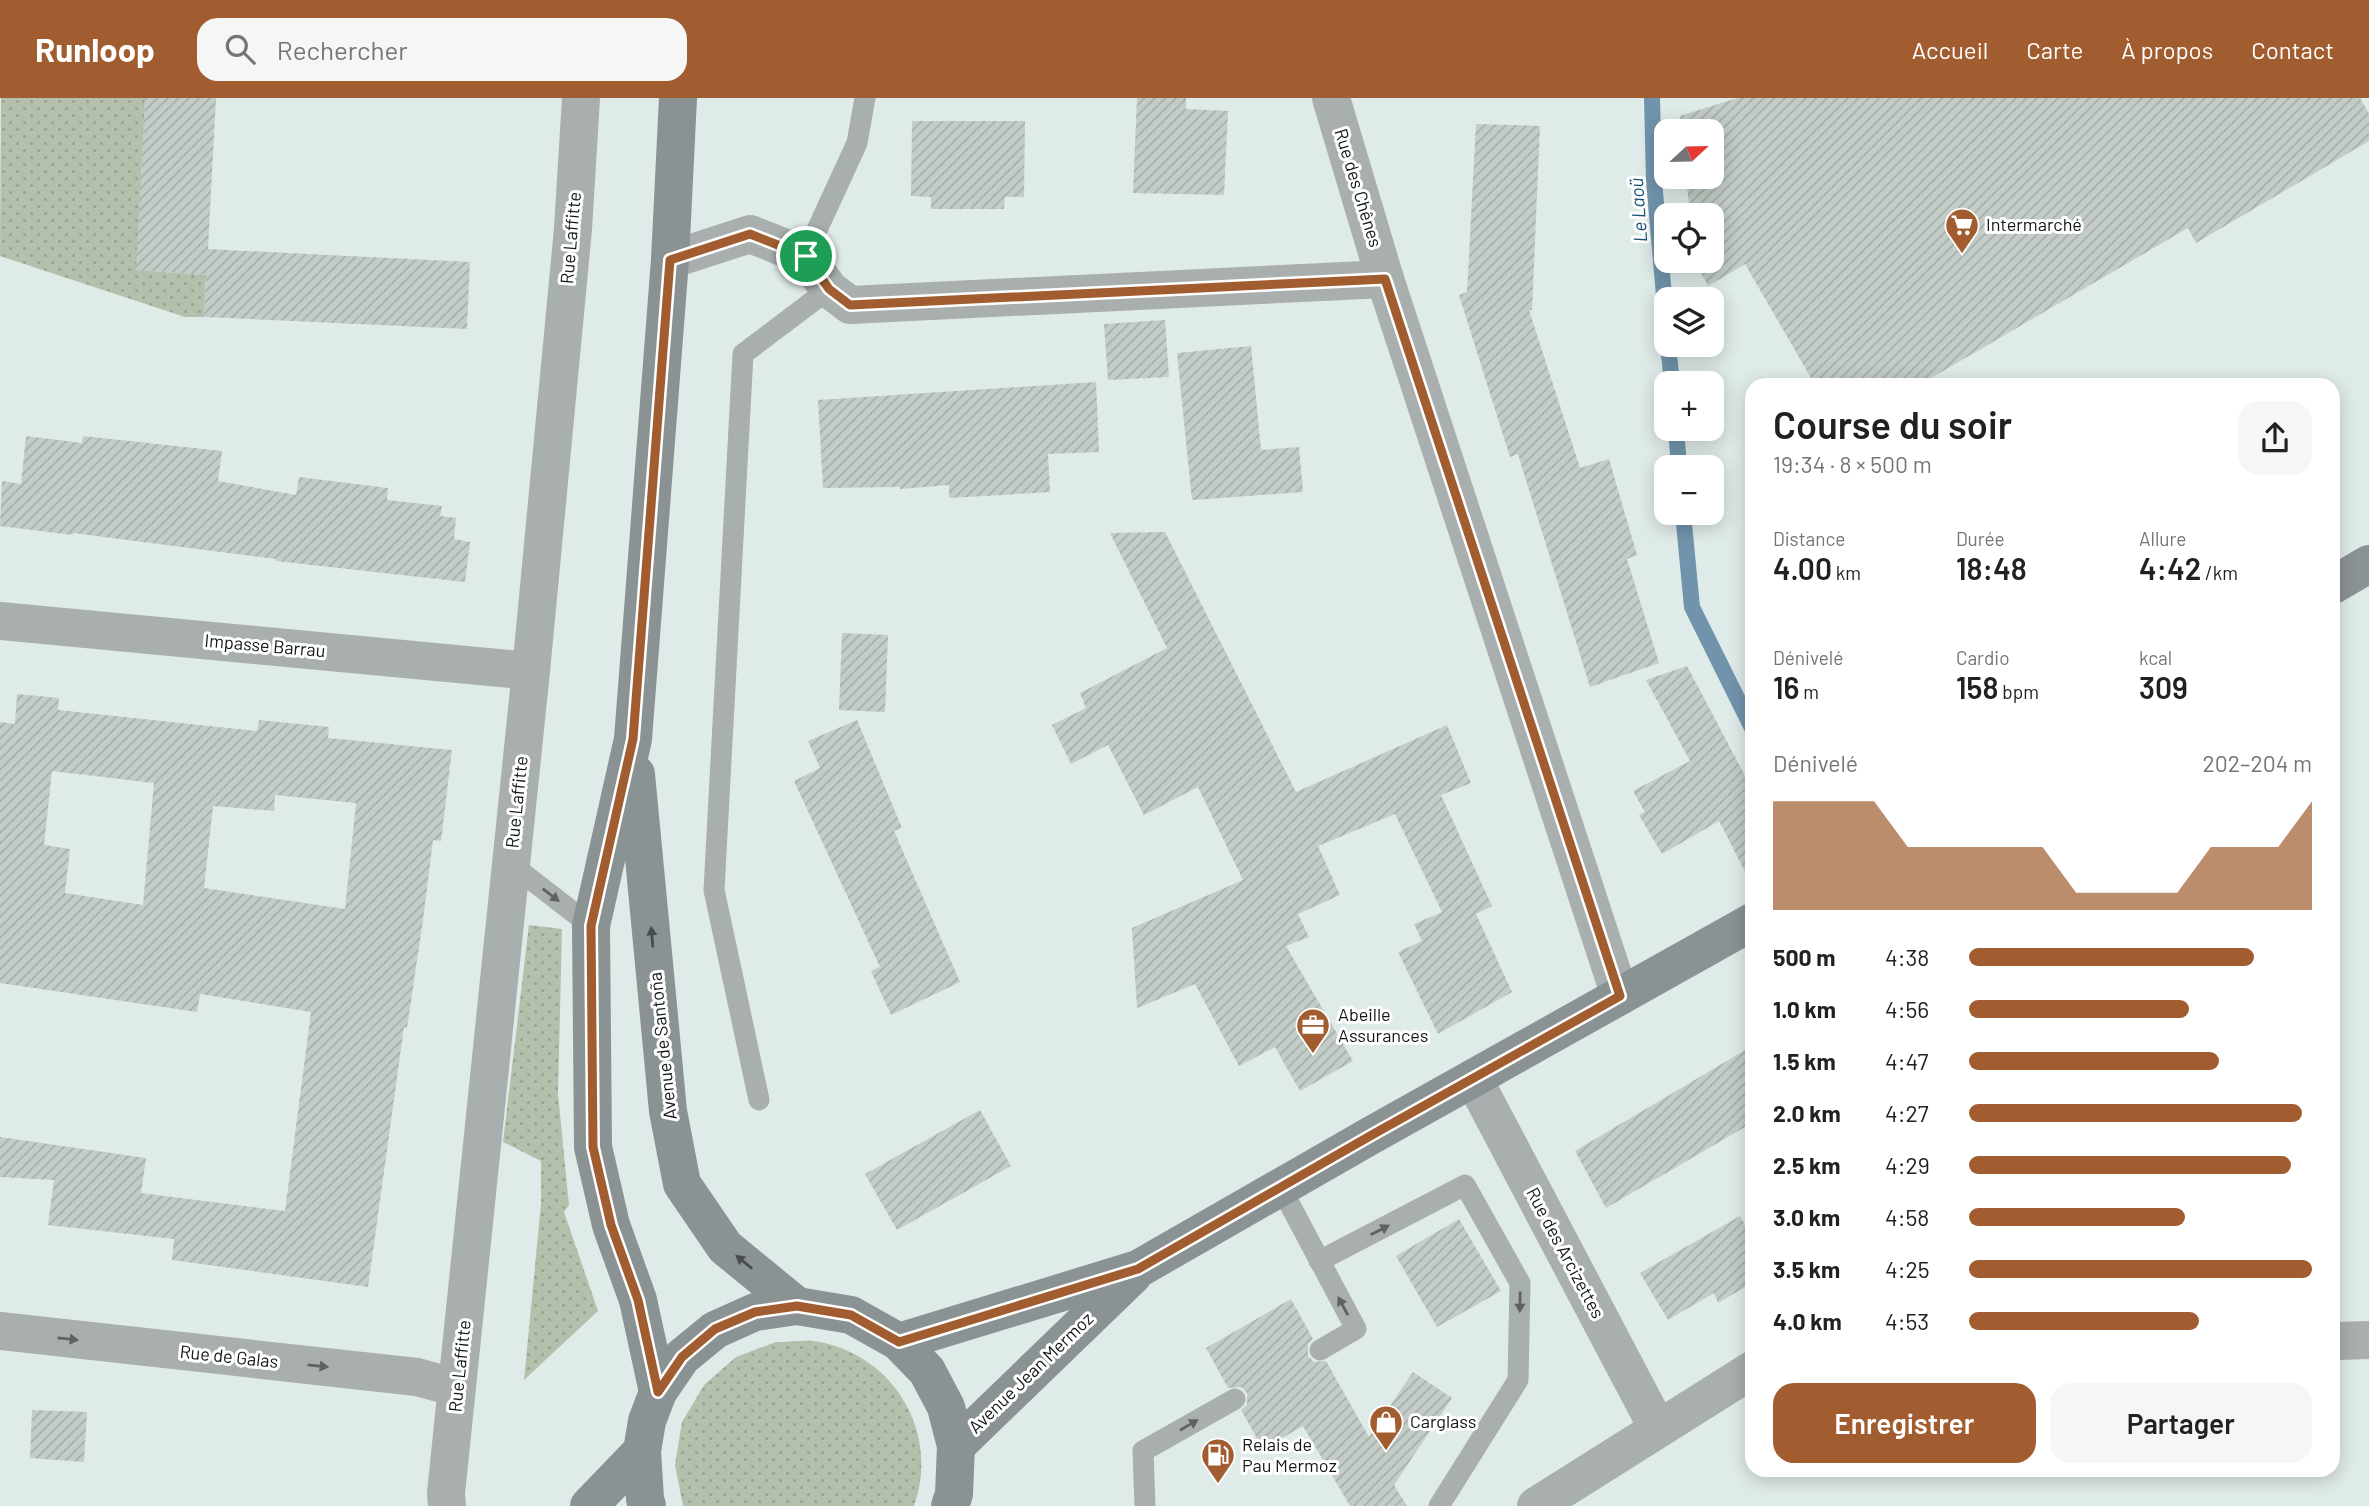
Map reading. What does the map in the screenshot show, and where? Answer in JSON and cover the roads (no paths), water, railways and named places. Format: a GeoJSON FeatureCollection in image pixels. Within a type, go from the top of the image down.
{"type":"FeatureCollection","features":[{"type":"Feature","properties":{"kind":"main road","name":"Avenue de Santoña"},"geometry":{"type":"LineString","coordinates":[[658,1392],[638,1300],[611,1225],[593,1147],[591,926],[633,739],[670,260],[678,98]]}},
{"type":"Feature","properties":{"kind":"main road"},"geometry":{"type":"LineString","coordinates":[[2340,581],[2369,564]]}},
{"type":"Feature","properties":{"kind":"main road","name":"Avenue de Santoña"},"geometry":{"type":"LineString","coordinates":[[633,739],[668,1111],[682,1184],[725,1247],[797,1306]]}},
{"type":"Feature","properties":{"kind":"main road"},"geometry":{"type":"LineString","coordinates":[[1138,1269],[1745,926]]}},
{"type":"Feature","properties":{"kind":"main road","name":"Avenue Jean Mermoz"},"geometry":{"type":"LineString","coordinates":[[899,1342],[1138,1269]]}},
{"type":"Feature","properties":{"kind":"main road","name":"Avenue Jean Mermoz"},"geometry":{"type":"LineString","coordinates":[[956,1446],[1138,1269]]}},
{"type":"Feature","properties":{"kind":"main road"},"geometry":{"type":"LineString","coordinates":[[648,1506],[645,1499],[642,1451],[647,1421],[658,1392],[682,1357],[715,1329],[755,1312],[797,1306],[851,1315],[899,1342],[927,1371],[946,1407],[956,1446],[954,1494],[950,1506]]}},
{"type":"Feature","properties":{"kind":"main road"},"geometry":{"type":"LineString","coordinates":[[589,1506],[642,1451]]}},
{"type":"Feature","properties":{"kind":"street","name":"Rue Laffitte"},"geometry":{"type":"LineString","coordinates":[[447,1506],[446,1493],[531,671],[573,229],[581,98]]}},
{"type":"Feature","properties":{"kind":"street","name":"Rue des Chênes"},"geometry":{"type":"LineString","coordinates":[[1331,98],[1385,279],[1620,996]]}},
{"type":"Feature","properties":{"kind":"street"},"geometry":{"type":"LineString","coordinates":[[670,260],[750,234],[806,256],[829,289],[850,305],[1385,279]]}},
{"type":"Feature","properties":{"kind":"street","name":"Impasse Barrau"},"geometry":{"type":"LineString","coordinates":[[0,621],[531,671]]}},
{"type":"Feature","properties":{"kind":"street","name":"Rue des Arcizettes"},"geometry":{"type":"LineString","coordinates":[[1473,1078],[1658,1429]]}},
{"type":"Feature","properties":{"kind":"street","name":"Rue de Galas"},"geometry":{"type":"LineString","coordinates":[[0,1331],[417,1377],[457,1388]]}},
{"type":"Feature","properties":{"kind":"street"},"geometry":{"type":"LineString","coordinates":[[1536,1506],[1745,1374]]}},
{"type":"Feature","properties":{"kind":"lane"},"geometry":{"type":"LineString","coordinates":[[806,256],[857,143],[864,98]]}},
{"type":"Feature","properties":{"kind":"lane"},"geometry":{"type":"LineString","coordinates":[[759,1100],[714,890],[743,354],[829,289]]}},
{"type":"Feature","properties":{"kind":"lane"},"geometry":{"type":"LineString","coordinates":[[511,863],[591,926]]}},
{"type":"Feature","properties":{"kind":"lane"},"geometry":{"type":"LineString","coordinates":[[1319,1261],[1465,1185],[1520,1283],[1518,1380],[1439,1506]]}},
{"type":"Feature","properties":{"kind":"lane"},"geometry":{"type":"LineString","coordinates":[[1281,1188],[1356,1329],[1320,1350]]}},
{"type":"Feature","properties":{"kind":"lane"},"geometry":{"type":"LineString","coordinates":[[1145,1506],[1143,1451],[1235,1399]]}},
{"type":"Feature","properties":{"kind":"waterway","name":"Le Laoü"},"geometry":{"type":"LineString","coordinates":[[1652,98],[1654,180],[1663,287]]}},
{"type":"Feature","properties":{"kind":"waterway","name":"Le Laoü"},"geometry":{"type":"LineString","coordinates":[[1669,357],[1671,371]]}},
{"type":"Feature","properties":{"kind":"waterway","name":"Le Laoü"},"geometry":{"type":"LineString","coordinates":[[1677,441],[1678,455]]}},
{"type":"Feature","properties":{"kind":"waterway","name":"Le Laoü"},"geometry":{"type":"LineString","coordinates":[[1684,525],[1692,607],[1745,714]]}},
{"type":"Feature","properties":{"kind":"place","name":"Intermarché"},"geometry":{"type":"Point","coordinates":[1962,255]}},
{"type":"Feature","properties":{"kind":"place","name":"Abeille Assurances"},"geometry":{"type":"Point","coordinates":[1313,1055]}},
{"type":"Feature","properties":{"kind":"place","name":"Carglass"},"geometry":{"type":"Point","coordinates":[1386,1452]}},
{"type":"Feature","properties":{"kind":"place","name":"Relais de Pau Mermoz"},"geometry":{"type":"Point","coordinates":[1218,1485]}}]}
